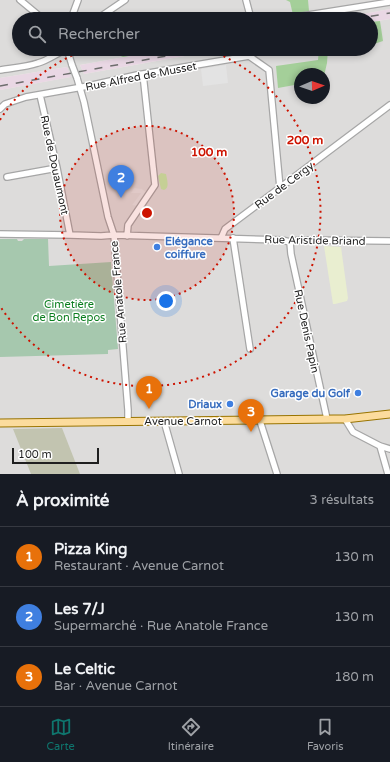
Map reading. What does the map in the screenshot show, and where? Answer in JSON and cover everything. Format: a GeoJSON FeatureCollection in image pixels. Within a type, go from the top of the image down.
{"type":"FeatureCollection","features":[{"type":"Feature","properties":{"kind":"main road","name":"Avenue Carnot"},"geometry":{"type":"LineString","coordinates":[[0,423],[260,421],[345,419],[390,414]]}},
{"type":"Feature","properties":{"kind":"street"},"geometry":{"type":"LineString","coordinates":[[20,0],[35,12]]}},
{"type":"Feature","properties":{"kind":"street"},"geometry":{"type":"LineString","coordinates":[[74,12],[78,0]]}},
{"type":"Feature","properties":{"kind":"street"},"geometry":{"type":"LineString","coordinates":[[107,12],[125,0]]}},
{"type":"Feature","properties":{"kind":"street"},"geometry":{"type":"LineString","coordinates":[[246,0],[249,12]]}},
{"type":"Feature","properties":{"kind":"street"},"geometry":{"type":"LineString","coordinates":[[327,12],[390,2]]}},
{"type":"Feature","properties":{"kind":"street"},"geometry":{"type":"LineString","coordinates":[[0,70],[38,64],[54,56]]}},
{"type":"Feature","properties":{"kind":"street","name":"Rue Anatole France"},"geometry":{"type":"LineString","coordinates":[[69,56],[84,102],[108,217],[114,235],[128,421]]}},
{"type":"Feature","properties":{"kind":"street","name":"Rue Alfred de Musset"},"geometry":{"type":"LineString","coordinates":[[0,109],[5,104],[26,97],[80,88],[143,74],[249,56],[270,70],[280,188]]}},
{"type":"Feature","properties":{"kind":"street"},"geometry":{"type":"LineString","coordinates":[[127,236],[128,225],[155,185],[143,74]]}},
{"type":"Feature","properties":{"kind":"street","name":"Rue de Douaumont"},"geometry":{"type":"LineString","coordinates":[[40,95],[57,168],[70,235]]}},
{"type":"Feature","properties":{"kind":"street","name":"Rue de Cergy"},"geometry":{"type":"LineString","coordinates":[[221,238],[225,229],[390,105]]}},
{"type":"Feature","properties":{"kind":"street"},"geometry":{"type":"LineString","coordinates":[[7,177],[57,168]]}},
{"type":"Feature","properties":{"kind":"street","name":"Rue Aristide Briand"},"geometry":{"type":"LineString","coordinates":[[0,234],[233,238],[282,240],[290,242],[299,240],[390,241]]}},
{"type":"Feature","properties":{"kind":"street"},"geometry":{"type":"LineString","coordinates":[[233,238],[250,349]]}},
{"type":"Feature","properties":{"kind":"street","name":"Rue Denis Papin"},"geometry":{"type":"LineString","coordinates":[[290,242],[291,254],[327,419]]}},
{"type":"Feature","properties":{"kind":"street"},"geometry":{"type":"LineString","coordinates":[[345,419],[353,432],[380,446],[390,449]]}},
{"type":"Feature","properties":{"kind":"street"},"geometry":{"type":"LineString","coordinates":[[164,421],[179,474]]}},
{"type":"Feature","properties":{"kind":"street"},"geometry":{"type":"LineString","coordinates":[[260,421],[277,474]]}},
{"type":"Feature","properties":{"kind":"street"},"geometry":{"type":"LineString","coordinates":[[380,446],[388,474]]}},
{"type":"Feature","properties":{"kind":"shaded area"},"geometry":{"type":"Polygon","coordinates":[[[0,0],[390,0],[390,9],[374,12],[12,12],[12,56],[130,56],[80,65],[84,74],[185,56],[378,56],[378,21],[390,19],[390,474],[0,474],[0,90],[70,77],[67,67],[0,78],[0,0]]]}},
{"type":"Feature","properties":{"kind":"shaded area"},"geometry":{"type":"Polygon","coordinates":[[[390,9],[390,19],[378,21],[378,12],[374,12],[390,9]]]}},
{"type":"Feature","properties":{"kind":"shaded area"},"geometry":{"type":"Polygon","coordinates":[[[130,56],[185,56],[84,74],[80,65],[130,56]]]}},
{"type":"Feature","properties":{"kind":"shaded area"},"geometry":{"type":"Polygon","coordinates":[[[226,65],[228,83],[203,86],[201,69],[226,65]]]}},
{"type":"Feature","properties":{"kind":"shaded area"},"geometry":{"type":"Polygon","coordinates":[[[67,67],[71,77],[0,90],[0,78],[67,67]]]}},
{"type":"Feature","properties":{"kind":"shaded area"},"geometry":{"type":"Polygon","coordinates":[[[134,188],[142,189],[147,193],[138,206],[132,205],[141,193],[131,193],[134,188]]]}},
{"type":"Feature","properties":{"kind":"shaded area"},"geometry":{"type":"Polygon","coordinates":[[[324,246],[341,247],[348,298],[347,301],[333,304],[324,246]]]}},
{"type":"Feature","properties":{"kind":"shaded area"},"geometry":{"type":"Polygon","coordinates":[[[62,428],[80,474],[31,474],[13,429],[62,428]]]}},
{"type":"Feature","properties":{"kind":"green space"},"geometry":{"type":"Polygon","coordinates":[[[286,0],[308,0],[309,11],[292,12],[290,2],[286,0]]]}},
{"type":"Feature","properties":{"kind":"green space"},"geometry":{"type":"Polygon","coordinates":[[[350,10],[351,12],[339,12],[350,10]]]}},
{"type":"Feature","properties":{"kind":"green space"},"geometry":{"type":"Polygon","coordinates":[[[378,21],[380,21],[383,41],[378,43],[378,21]]]}},
{"type":"Feature","properties":{"kind":"green space"},"geometry":{"type":"Polygon","coordinates":[[[318,56],[328,56],[326,68],[294,68],[294,85],[278,88],[276,66],[318,60],[318,56]]]}},
{"type":"Feature","properties":{"kind":"green space"},"geometry":{"type":"Polygon","coordinates":[[[161,173],[166,174],[168,186],[164,190],[161,189],[158,176],[161,173]]]}},
{"type":"Feature","properties":{"kind":"green space","name":"Cimetière de Bon Repos"},"geometry":{"type":"Polygon","coordinates":[[[0,239],[17,239],[18,241],[22,241],[24,239],[48,239],[49,266],[111,262],[118,349],[108,350],[108,354],[0,357],[0,239]]]}},
{"type":"Feature","properties":{"kind":"railway"},"geometry":{"type":"LineString","coordinates":[[378,15],[390,13]]}},
{"type":"Feature","properties":{"kind":"railway"},"geometry":{"type":"LineString","coordinates":[[0,86],[166,56]]}},
{"type":"Feature","properties":{"kind":"place","name":"Les 7/J"},"geometry":{"type":"Point","coordinates":[121,198]}},
{"type":"Feature","properties":{"kind":"place","name":"Elégance coiffure"},"geometry":{"type":"Point","coordinates":[157,247]}},
{"type":"Feature","properties":{"kind":"place","name":"Garage du Golf"},"geometry":{"type":"Point","coordinates":[358,393]}},
{"type":"Feature","properties":{"kind":"place","name":"Driaux"},"geometry":{"type":"Point","coordinates":[230,404]}},
{"type":"Feature","properties":{"kind":"place","name":"Pizza King"},"geometry":{"type":"Point","coordinates":[149,409]}},
{"type":"Feature","properties":{"kind":"place","name":"Le Celtic"},"geometry":{"type":"Point","coordinates":[251,432]}}]}
